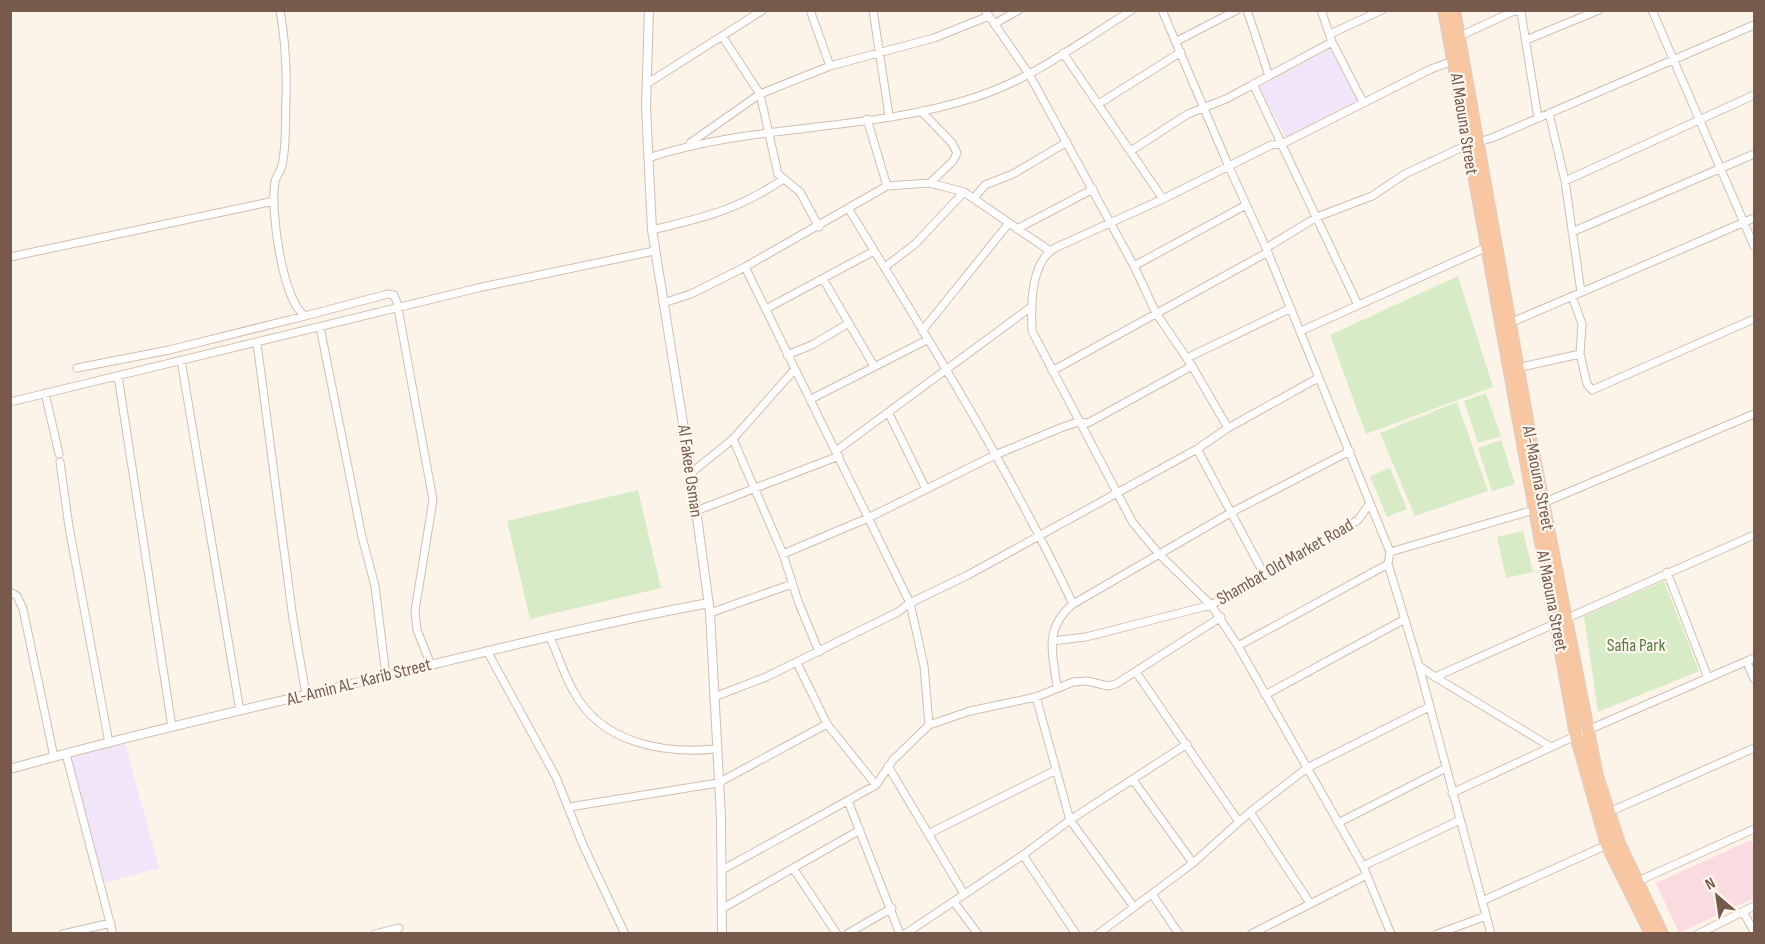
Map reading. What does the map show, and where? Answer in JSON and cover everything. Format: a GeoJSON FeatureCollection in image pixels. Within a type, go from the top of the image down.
{"type":"FeatureCollection","features":[{"type":"Feature","properties":{"kind":"highway","name":"Al Maouna Street"},"geometry":{"type":"LineString","coordinates":[[1444,10],[1472,144],[1485,248],[1539,507],[1582,732],[1607,845],[1651,933]]}},
{"type":"Feature","properties":{"kind":"highway","name":"Al-Maouna Street"},"geometry":{"type":"LineString","coordinates":[[1454,10],[1472,144],[1510,323],[1539,507]]}},
{"type":"Feature","properties":{"kind":"highway"},"geometry":{"type":"LineString","coordinates":[[1582,732],[1607,813],[1636,882],[1662,933]]}},
{"type":"Feature","properties":{"kind":"street"},"geometry":{"type":"LineString","coordinates":[[280,10],[286,45],[286,94],[282,166],[275,181],[274,201],[284,274],[291,299],[305,316]]}},
{"type":"Feature","properties":{"kind":"street","name":"Al Fakee Osman"},"geometry":{"type":"LineString","coordinates":[[649,10],[648,158],[652,230],[691,473],[709,603],[722,870],[722,933]]}},
{"type":"Feature","properties":{"kind":"street"},"geometry":{"type":"LineString","coordinates":[[648,83],[722,36],[750,14],[763,10]]}},
{"type":"Feature","properties":{"kind":"street"},"geometry":{"type":"LineString","coordinates":[[810,10],[830,66]]}},
{"type":"Feature","properties":{"kind":"street"},"geometry":{"type":"LineString","coordinates":[[873,10],[889,116]]}},
{"type":"Feature","properties":{"kind":"street"},"geometry":{"type":"LineString","coordinates":[[994,24],[1019,10]]}},
{"type":"Feature","properties":{"kind":"street"},"geometry":{"type":"LineString","coordinates":[[648,158],[688,145],[921,111],[974,98],[1029,74],[1132,10]]}},
{"type":"Feature","properties":{"kind":"street","name":"Shambat Old Market Road"},"geometry":{"type":"LineString","coordinates":[[1162,10],[1228,167],[1267,250],[1370,503],[1358,520],[1211,605],[1221,616],[1363,866],[1390,933]]}},
{"type":"Feature","properties":{"kind":"street"},"geometry":{"type":"LineString","coordinates":[[1176,41],[1237,10]]}},
{"type":"Feature","properties":{"kind":"street"},"geometry":{"type":"LineString","coordinates":[[1247,10],[1269,76]]}},
{"type":"Feature","properties":{"kind":"street"},"geometry":{"type":"LineString","coordinates":[[1321,10],[1331,38],[1363,102]]}},
{"type":"Feature","properties":{"kind":"street"},"geometry":{"type":"LineString","coordinates":[[1131,150],[1203,107],[1226,99],[1269,76],[1382,10]]}},
{"type":"Feature","properties":{"kind":"street"},"geometry":{"type":"LineString","coordinates":[[1652,10],[1755,246]]}},
{"type":"Feature","properties":{"kind":"street"},"geometry":{"type":"LineString","coordinates":[[1458,37],[1514,11],[1521,12],[1538,118]]}},
{"type":"Feature","properties":{"kind":"street"},"geometry":{"type":"LineString","coordinates":[[1526,40],[1599,11]]}},
{"type":"Feature","properties":{"kind":"street"},"geometry":{"type":"LineString","coordinates":[[688,145],[760,94],[830,66],[934,38],[987,13],[1029,74],[1134,266],[1156,313],[1187,358],[1228,428]]}},
{"type":"Feature","properties":{"kind":"street"},"geometry":{"type":"LineString","coordinates":[[1052,371],[1267,250],[1317,217],[1359,202],[1405,174],[1472,144],[1755,25]]}},
{"type":"Feature","properties":{"kind":"street"},"geometry":{"type":"LineString","coordinates":[[722,36],[760,94],[775,167],[782,180],[800,192],[819,227]]}},
{"type":"Feature","properties":{"kind":"street"},"geometry":{"type":"LineString","coordinates":[[1063,52],[1163,199]]}},
{"type":"Feature","properties":{"kind":"street"},"geometry":{"type":"LineString","coordinates":[[1100,104],[1181,52]]}},
{"type":"Feature","properties":{"kind":"street"},"geometry":{"type":"LineString","coordinates":[[1211,605],[1159,554],[1133,523],[1115,494],[1032,331],[1031,308],[1041,262],[1050,251],[1111,224],[1271,145],[1282,144],[1363,102],[1453,61]]}},
{"type":"Feature","properties":{"kind":"street"},"geometry":{"type":"LineString","coordinates":[[1253,84],[1358,305]]}},
{"type":"Feature","properties":{"kind":"street"},"geometry":{"type":"LineString","coordinates":[[1565,181],[1755,95]]}},
{"type":"Feature","properties":{"kind":"street"},"geometry":{"type":"LineString","coordinates":[[921,111],[952,143],[957,153],[953,161],[930,183]]}},
{"type":"Feature","properties":{"kind":"street"},"geometry":{"type":"LineString","coordinates":[[1549,113],[1565,181],[1581,292]]}},
{"type":"Feature","properties":{"kind":"street"},"geometry":{"type":"LineString","coordinates":[[867,119],[887,186]]}},
{"type":"Feature","properties":{"kind":"street"},"geometry":{"type":"LineString","coordinates":[[974,198],[985,185],[1013,174],[1067,142]]}},
{"type":"Feature","properties":{"kind":"street"},"geometry":{"type":"LineString","coordinates":[[1572,232],[1755,154]]}},
{"type":"Feature","properties":{"kind":"street"},"geometry":{"type":"LineString","coordinates":[[652,230],[723,212],[749,201],[782,180]]}},
{"type":"Feature","properties":{"kind":"street"},"geometry":{"type":"LineString","coordinates":[[663,303],[691,294],[745,267],[819,227],[887,186],[930,183],[964,192],[1050,251]]}},
{"type":"Feature","properties":{"kind":"street"},"geometry":{"type":"LineString","coordinates":[[1017,229],[1093,189]]}},
{"type":"Feature","properties":{"kind":"street"},"geometry":{"type":"LineString","coordinates":[[885,267],[915,244],[964,192]]}},
{"type":"Feature","properties":{"kind":"street"},"geometry":{"type":"LineString","coordinates":[[10,257],[274,201]]}},
{"type":"Feature","properties":{"kind":"street"},"geometry":{"type":"LineString","coordinates":[[1134,266],[1246,205]]}},
{"type":"Feature","properties":{"kind":"street"},"geometry":{"type":"LineString","coordinates":[[848,208],[964,398],[1039,534],[1073,604]]}},
{"type":"Feature","properties":{"kind":"street"},"geometry":{"type":"LineString","coordinates":[[1510,323],[1755,218]]}},
{"type":"Feature","properties":{"kind":"street"},"geometry":{"type":"LineString","coordinates":[[922,331],[1009,223]]}},
{"type":"Feature","properties":{"kind":"street"},"geometry":{"type":"LineString","coordinates":[[1301,331],[1485,248]]}},
{"type":"Feature","properties":{"kind":"street"},"geometry":{"type":"LineString","coordinates":[[10,402],[578,265],[654,251]]}},
{"type":"Feature","properties":{"kind":"street"},"geometry":{"type":"LineString","coordinates":[[766,309],[874,251]]}},
{"type":"Feature","properties":{"kind":"street"},"geometry":{"type":"LineString","coordinates":[[745,267],[910,603],[924,666],[929,726]]}},
{"type":"Feature","properties":{"kind":"street"},"geometry":{"type":"LineString","coordinates":[[823,279],[874,366]]}},
{"type":"Feature","properties":{"kind":"street"},"geometry":{"type":"LineString","coordinates":[[77,368],[158,352],[388,294],[394,295],[433,500],[415,611],[417,630],[431,665]]}},
{"type":"Feature","properties":{"kind":"street"},"geometry":{"type":"LineString","coordinates":[[1572,296],[1582,324],[1580,354],[1587,384],[1592,390],[1755,319]]}},
{"type":"Feature","properties":{"kind":"street"},"geometry":{"type":"LineString","coordinates":[[696,511],[756,490],[838,453],[1031,308]]}},
{"type":"Feature","properties":{"kind":"street"},"geometry":{"type":"LineString","coordinates":[[1187,358],[1291,308]]}},
{"type":"Feature","properties":{"kind":"street"},"geometry":{"type":"LineString","coordinates":[[787,355],[812,345],[849,323]]}},
{"type":"Feature","properties":{"kind":"street"},"geometry":{"type":"LineString","coordinates":[[320,327],[362,537],[375,586],[386,676]]}},
{"type":"Feature","properties":{"kind":"street"},"geometry":{"type":"LineString","coordinates":[[811,399],[927,340]]}},
{"type":"Feature","properties":{"kind":"street"},"geometry":{"type":"LineString","coordinates":[[257,343],[293,619],[306,695]]}},
{"type":"Feature","properties":{"kind":"street"},"geometry":{"type":"LineString","coordinates":[[1517,368],[1580,354]]}},
{"type":"Feature","properties":{"kind":"street"},"geometry":{"type":"LineString","coordinates":[[181,360],[240,711]]}},
{"type":"Feature","properties":{"kind":"street"},"geometry":{"type":"LineString","coordinates":[[783,554],[868,518],[995,455],[1078,423],[1088,423],[1192,366]]}},
{"type":"Feature","properties":{"kind":"street"},"geometry":{"type":"LineString","coordinates":[[691,473],[733,439],[795,369]]}},
{"type":"Feature","properties":{"kind":"street"},"geometry":{"type":"LineString","coordinates":[[118,376],[172,727]]}},
{"type":"Feature","properties":{"kind":"street"},"geometry":{"type":"LineString","coordinates":[[714,697],[797,663],[898,612],[910,603],[968,575],[1197,449],[1228,428],[1318,378]]}},
{"type":"Feature","properties":{"kind":"street"},"geometry":{"type":"LineString","coordinates":[[45,393],[59,454]]}},
{"type":"Feature","properties":{"kind":"street"},"geometry":{"type":"LineString","coordinates":[[890,414],[926,489]]}},
{"type":"Feature","properties":{"kind":"street"},"geometry":{"type":"LineString","coordinates":[[1390,552],[1539,507],[1755,414]]}},
{"type":"Feature","properties":{"kind":"street"},"geometry":{"type":"LineString","coordinates":[[733,439],[783,554],[792,584],[819,652]]}},
{"type":"Feature","properties":{"kind":"street"},"geometry":{"type":"LineString","coordinates":[[1197,449],[1264,574]]}},
{"type":"Feature","properties":{"kind":"street"},"geometry":{"type":"LineString","coordinates":[[1057,688],[1052,641],[1055,623],[1073,604],[1232,512],[1350,451]]}},
{"type":"Feature","properties":{"kind":"street"},"geometry":{"type":"LineString","coordinates":[[60,462],[69,527],[109,743]]}},
{"type":"Feature","properties":{"kind":"street"},"geometry":{"type":"LineString","coordinates":[[1370,503],[1390,552],[1388,564],[1419,666],[1491,933]]}},
{"type":"Feature","properties":{"kind":"street"},"geometry":{"type":"LineString","coordinates":[[1435,677],[1667,572],[1755,535]]}},
{"type":"Feature","properties":{"kind":"street"},"geometry":{"type":"LineString","coordinates":[[1238,646],[1388,564]]}},
{"type":"Feature","properties":{"kind":"street"},"geometry":{"type":"LineString","coordinates":[[1667,572],[1708,678]]}},
{"type":"Feature","properties":{"kind":"street"},"geometry":{"type":"LineString","coordinates":[[710,614],[792,584]]}},
{"type":"Feature","properties":{"kind":"street"},"geometry":{"type":"LineString","coordinates":[[10,592],[17,596],[23,609],[54,757]]}},
{"type":"Feature","properties":{"kind":"street","name":"AL-Amin AL- Karib Street"},"geometry":{"type":"LineString","coordinates":[[10,770],[172,727],[487,651],[709,603]]}},
{"type":"Feature","properties":{"kind":"street"},"geometry":{"type":"LineString","coordinates":[[1052,641],[1086,637],[1211,605]]}},
{"type":"Feature","properties":{"kind":"street"},"geometry":{"type":"LineString","coordinates":[[722,870],[876,785],[888,766],[929,726],[970,711],[1036,697],[1057,688],[1087,681],[1110,686],[1136,672],[1221,616]]}},
{"type":"Feature","properties":{"kind":"street"},"geometry":{"type":"LineString","coordinates":[[1266,695],[1404,619]]}},
{"type":"Feature","properties":{"kind":"street"},"geometry":{"type":"LineString","coordinates":[[550,637],[573,691],[587,711],[605,728],[649,746],[685,752],[715,749]]}},
{"type":"Feature","properties":{"kind":"street"},"geometry":{"type":"LineString","coordinates":[[487,651],[556,777],[583,845],[624,933]]}},
{"type":"Feature","properties":{"kind":"street"},"geometry":{"type":"LineString","coordinates":[[1452,793],[1582,732],[1755,658]]}},
{"type":"Feature","properties":{"kind":"street"},"geometry":{"type":"LineString","coordinates":[[1747,662],[1755,679]]}},
{"type":"Feature","properties":{"kind":"street"},"geometry":{"type":"LineString","coordinates":[[797,663],[827,724],[876,785]]}},
{"type":"Feature","properties":{"kind":"street"},"geometry":{"type":"LineString","coordinates":[[1419,666],[1551,747]]}},
{"type":"Feature","properties":{"kind":"street"},"geometry":{"type":"LineString","coordinates":[[1136,672],[1239,822]]}},
{"type":"Feature","properties":{"kind":"street"},"geometry":{"type":"LineString","coordinates":[[1036,697],[1070,820],[1134,907]]}},
{"type":"Feature","properties":{"kind":"street"},"geometry":{"type":"LineString","coordinates":[[1098,933],[1109,930],[1134,907],[1193,863],[1250,812],[1307,768],[1429,707]]}},
{"type":"Feature","properties":{"kind":"street"},"geometry":{"type":"LineString","coordinates":[[569,807],[718,783],[827,724]]}},
{"type":"Feature","properties":{"kind":"street"},"geometry":{"type":"LineString","coordinates":[[905,933],[1023,855],[1070,820],[1187,744]]}},
{"type":"Feature","properties":{"kind":"street"},"geometry":{"type":"LineString","coordinates":[[1607,813],[1755,748]]}},
{"type":"Feature","properties":{"kind":"street"},"geometry":{"type":"LineString","coordinates":[[66,754],[113,933]]}},
{"type":"Feature","properties":{"kind":"street"},"geometry":{"type":"LineString","coordinates":[[888,766],[964,894]]}},
{"type":"Feature","properties":{"kind":"street"},"geometry":{"type":"LineString","coordinates":[[1338,823],[1446,768]]}},
{"type":"Feature","properties":{"kind":"street"},"geometry":{"type":"LineString","coordinates":[[928,834],[1056,770]]}},
{"type":"Feature","properties":{"kind":"street"},"geometry":{"type":"LineString","coordinates":[[1133,780],[1193,863]]}},
{"type":"Feature","properties":{"kind":"street"},"geometry":{"type":"LineString","coordinates":[[848,801],[900,933]]}},
{"type":"Feature","properties":{"kind":"street"},"geometry":{"type":"LineString","coordinates":[[1250,812],[1310,903]]}},
{"type":"Feature","properties":{"kind":"street"},"geometry":{"type":"LineString","coordinates":[[1363,866],[1460,820]]}},
{"type":"Feature","properties":{"kind":"street"},"geometry":{"type":"LineString","coordinates":[[1636,882],[1755,829]]}},
{"type":"Feature","properties":{"kind":"street"},"geometry":{"type":"LineString","coordinates":[[723,908],[860,830]]}},
{"type":"Feature","properties":{"kind":"street"},"geometry":{"type":"LineString","coordinates":[[1482,901],[1607,845]]}},
{"type":"Feature","properties":{"kind":"street"},"geometry":{"type":"LineString","coordinates":[[1023,855],[1077,933]]}},
{"type":"Feature","properties":{"kind":"street"},"geometry":{"type":"LineString","coordinates":[[793,868],[837,933]]}},
{"type":"Feature","properties":{"kind":"street"},"geometry":{"type":"LineString","coordinates":[[1251,933],[1367,876]]}},
{"type":"Feature","properties":{"kind":"street"},"geometry":{"type":"LineString","coordinates":[[1152,894],[1179,933]]}},
{"type":"Feature","properties":{"kind":"street"},"geometry":{"type":"LineString","coordinates":[[954,902],[978,933]]}},
{"type":"Feature","properties":{"kind":"street"},"geometry":{"type":"LineString","coordinates":[[1698,933],[1755,906]]}},
{"type":"Feature","properties":{"kind":"street"},"geometry":{"type":"LineString","coordinates":[[847,933],[892,908]]}},
{"type":"Feature","properties":{"kind":"street"},"geometry":{"type":"LineString","coordinates":[[1743,912],[1755,931]]}},
{"type":"Feature","properties":{"kind":"street"},"geometry":{"type":"LineString","coordinates":[[1437,933],[1485,916]]}},
{"type":"Feature","properties":{"kind":"street"},"geometry":{"type":"LineString","coordinates":[[63,933],[111,923]]}},
{"type":"Feature","properties":{"kind":"street"},"geometry":{"type":"LineString","coordinates":[[375,933],[399,927]]}},
{"type":"Feature","properties":{"kind":"shaded area"},"geometry":{"type":"Polygon","coordinates":[[[1330,49],[1358,101],[1287,139],[1259,87],[1330,49]]]}},
{"type":"Feature","properties":{"kind":"shaded area"},"geometry":{"type":"Polygon","coordinates":[[[125,743],[159,868],[105,883],[70,758],[125,743]]]}},
{"type":"Feature","properties":{"kind":"shaded area"},"geometry":{"type":"Polygon","coordinates":[[[1751,840],[1754,848],[1754,898],[1679,933],[1656,883],[1751,840]]]}},
{"type":"Feature","properties":{"kind":"green space"},"geometry":{"type":"Polygon","coordinates":[[[1458,276],[1493,387],[1366,434],[1330,335],[1458,276]]]}},
{"type":"Feature","properties":{"kind":"green space"},"geometry":{"type":"Polygon","coordinates":[[[1486,393],[1501,436],[1478,443],[1464,401],[1486,393]]]}},
{"type":"Feature","properties":{"kind":"green space"},"geometry":{"type":"Polygon","coordinates":[[[1457,402],[1488,491],[1415,516],[1380,433],[1457,402]]]}},
{"type":"Feature","properties":{"kind":"green space"},"geometry":{"type":"Polygon","coordinates":[[[1501,440],[1515,484],[1492,491],[1478,448],[1501,440]]]}},
{"type":"Feature","properties":{"kind":"green space"},"geometry":{"type":"Polygon","coordinates":[[[1390,468],[1407,509],[1387,517],[1370,476],[1390,468]]]}},
{"type":"Feature","properties":{"kind":"green space"},"geometry":{"type":"Polygon","coordinates":[[[638,490],[661,588],[530,619],[507,521],[638,490]]]}},
{"type":"Feature","properties":{"kind":"green space"},"geometry":{"type":"Polygon","coordinates":[[[1523,531],[1533,572],[1506,578],[1497,537],[1523,531]]]}},
{"type":"Feature","properties":{"kind":"green space","name":"Safia Park"},"geometry":{"type":"Polygon","coordinates":[[[1664,581],[1699,671],[1598,712],[1584,616],[1664,581]]]}}]}
